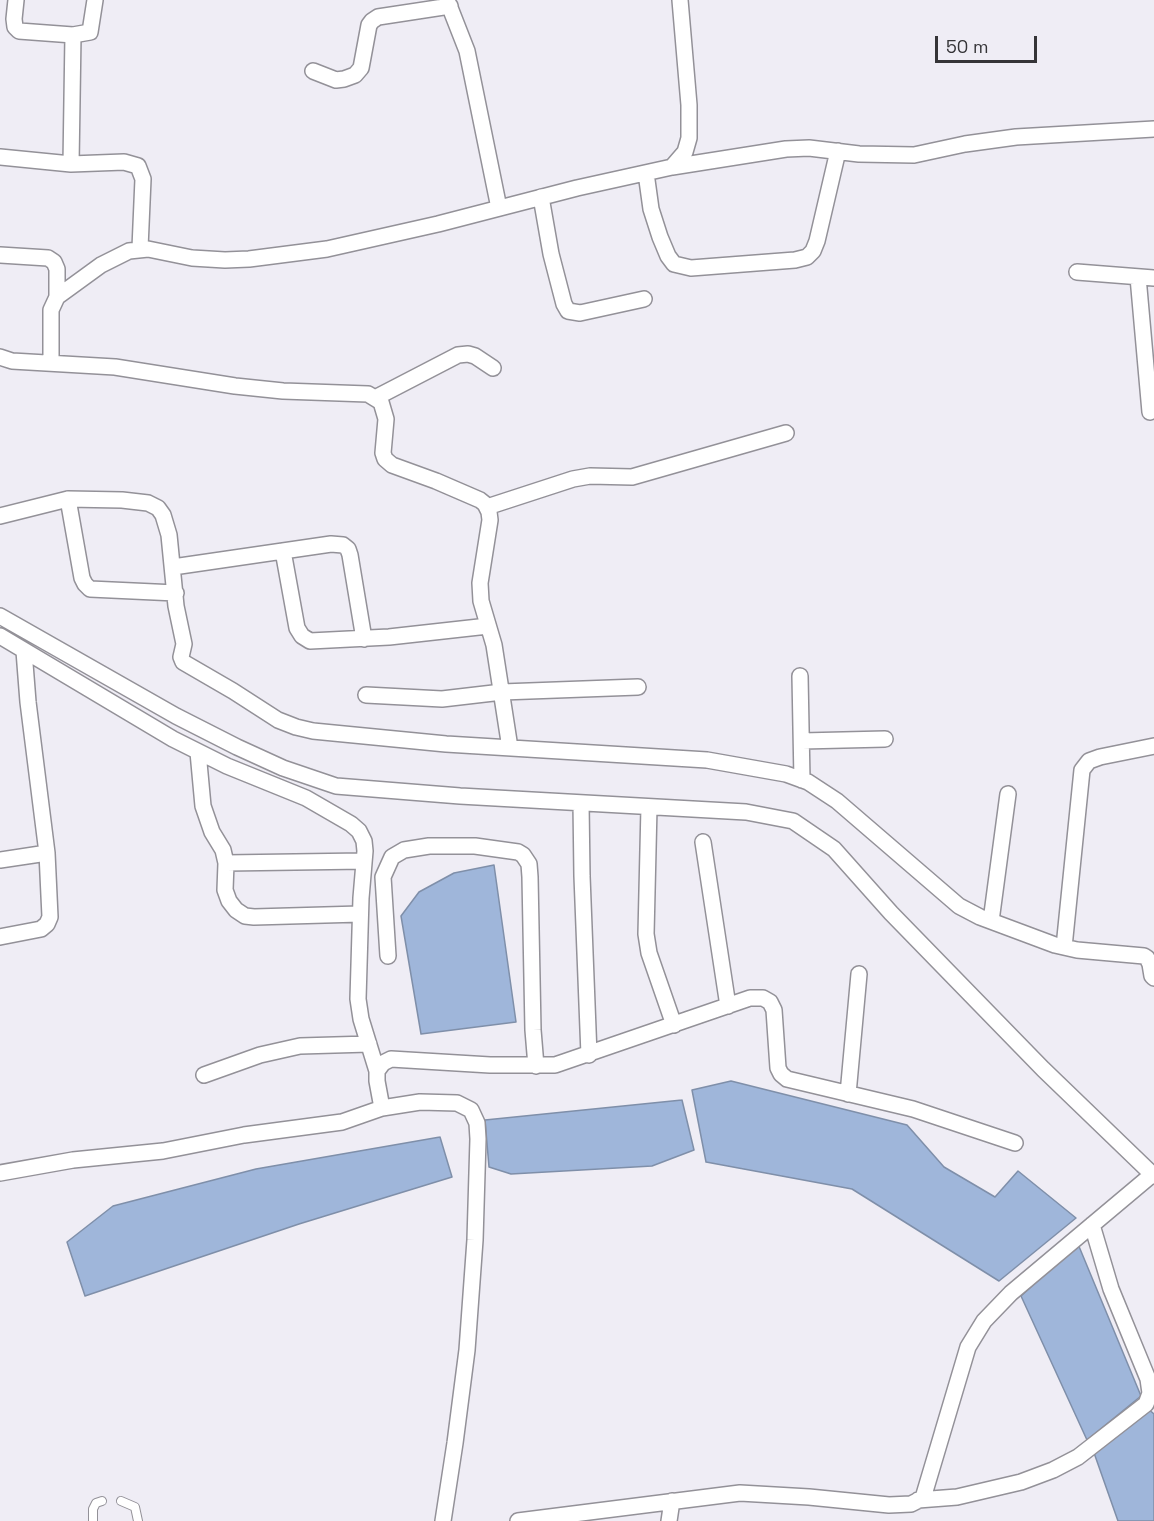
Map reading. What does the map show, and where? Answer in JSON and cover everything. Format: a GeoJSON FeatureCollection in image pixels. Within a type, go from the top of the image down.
{"type":"FeatureCollection","features":[{"type":"Feature","properties":{"kind":"street"},"geometry":{"type":"LineString","coordinates":[[15,0],[15,27],[19,31],[73,35],[90,32],[94,0]]}},
{"type":"Feature","properties":{"kind":"street"},"geometry":{"type":"LineString","coordinates":[[672,167],[685,152],[689,138],[689,105],[680,0]]}},
{"type":"Feature","properties":{"kind":"street"},"geometry":{"type":"LineString","coordinates":[[313,71],[336,80],[355,75],[361,68],[369,25],[372,21],[378,17],[449,3],[467,51],[499,208]]}},
{"type":"Feature","properties":{"kind":"street"},"geometry":{"type":"LineString","coordinates":[[71,164],[73,35]]}},
{"type":"Feature","properties":{"kind":"street"},"geometry":{"type":"LineString","coordinates":[[57,297],[101,265],[140,248],[192,258],[249,259],[327,249],[672,167],[786,149],[809,148],[914,155],[965,144],[1016,137],[1154,129]]}},
{"type":"Feature","properties":{"kind":"street"},"geometry":{"type":"LineString","coordinates":[[646,173],[651,209],[660,237],[674,264],[692,268],[795,260],[807,257],[818,241],[838,151]]}},
{"type":"Feature","properties":{"kind":"street"},"geometry":{"type":"LineString","coordinates":[[0,157],[71,164],[124,162],[138,166],[143,179],[140,248]]}},
{"type":"Feature","properties":{"kind":"street"},"geometry":{"type":"LineString","coordinates":[[541,197],[551,254],[564,304],[568,311],[580,313],[644,299]]}},
{"type":"Feature","properties":{"kind":"street"},"geometry":{"type":"LineString","coordinates":[[0,255],[48,258],[54,262],[57,269],[57,297],[51,310],[51,363]]}},
{"type":"Feature","properties":{"kind":"street"},"geometry":{"type":"LineString","coordinates":[[1077,272],[1154,278]]}},
{"type":"Feature","properties":{"kind":"street"},"geometry":{"type":"LineString","coordinates":[[1138,277],[1150,412]]}},
{"type":"Feature","properties":{"kind":"street"},"geometry":{"type":"LineString","coordinates":[[375,398],[458,355],[468,354],[493,368]]}},
{"type":"Feature","properties":{"kind":"street"},"geometry":{"type":"LineString","coordinates":[[0,357],[12,361],[115,367],[283,391],[368,394],[381,402],[386,419],[383,453],[385,459],[392,465],[480,500],[487,507],[490,520],[480,583],[481,601],[502,692],[510,748]]}},
{"type":"Feature","properties":{"kind":"street"},"geometry":{"type":"LineString","coordinates":[[487,507],[573,479],[590,476],[632,477],[786,433]]}},
{"type":"Feature","properties":{"kind":"street"},"geometry":{"type":"LineString","coordinates":[[68,499],[82,578],[90,590],[176,593]]}},
{"type":"Feature","properties":{"kind":"street"},"geometry":{"type":"LineString","coordinates":[[0,516],[68,499],[122,500],[148,503],[158,508],[166,523],[169,536],[176,606],[184,644],[183,662],[278,720],[314,731],[510,748],[707,760],[751,767],[802,780],[837,801],[953,902],[991,921],[1064,947],[1144,956],[1148,958],[1154,978]]}},
{"type":"Feature","properties":{"kind":"street"},"geometry":{"type":"LineString","coordinates":[[173,567],[331,544],[343,545],[348,549],[364,639]]}},
{"type":"Feature","properties":{"kind":"street"},"geometry":{"type":"LineString","coordinates":[[283,551],[297,628],[302,636],[310,641],[364,639],[488,626]]}},
{"type":"Feature","properties":{"kind":"street"},"geometry":{"type":"LineString","coordinates":[[0,616],[186,721],[261,759],[336,786],[755,813],[793,821],[834,849],[891,913],[1151,1177],[1011,1293],[984,1321],[968,1347],[930,1481],[923,1498],[911,1504],[889,1505],[740,1493],[519,1521]]}},
{"type":"Feature","properties":{"kind":"street"},"geometry":{"type":"LineString","coordinates":[[0,636],[173,740],[228,766],[306,798],[359,831],[364,841],[364,861],[358,999],[377,1071],[382,1108]]}},
{"type":"Feature","properties":{"kind":"street"},"geometry":{"type":"LineString","coordinates":[[0,937],[41,929],[50,917],[47,853],[27,702],[24,651]]}},
{"type":"Feature","properties":{"kind":"street"},"geometry":{"type":"LineString","coordinates":[[800,676],[802,780]]}},
{"type":"Feature","properties":{"kind":"street"},"geometry":{"type":"LineString","coordinates":[[366,695],[442,699],[502,692],[639,687]]}},
{"type":"Feature","properties":{"kind":"street"},"geometry":{"type":"LineString","coordinates":[[802,741],[885,739]]}},
{"type":"Feature","properties":{"kind":"street"},"geometry":{"type":"LineString","coordinates":[[1064,947],[1082,770],[1089,761],[1100,757],[1154,746]]}},
{"type":"Feature","properties":{"kind":"street"},"geometry":{"type":"LineString","coordinates":[[198,752],[203,806],[212,832],[223,850],[226,863],[225,890],[236,910],[245,916],[254,917],[360,914]]}},
{"type":"Feature","properties":{"kind":"street"},"geometry":{"type":"LineString","coordinates":[[991,921],[1008,794]]}},
{"type":"Feature","properties":{"kind":"street"},"geometry":{"type":"LineString","coordinates":[[581,803],[589,1055]]}},
{"type":"Feature","properties":{"kind":"street"},"geometry":{"type":"LineString","coordinates":[[649,807],[646,934],[649,953],[674,1025]]}},
{"type":"Feature","properties":{"kind":"street"},"geometry":{"type":"LineString","coordinates":[[703,842],[728,1006]]}},
{"type":"Feature","properties":{"kind":"street"},"geometry":{"type":"LineString","coordinates":[[388,956],[383,877],[392,857],[404,850],[429,846],[475,846],[518,852],[523,855],[529,864],[530,877],[533,1030],[536,1066]]}},
{"type":"Feature","properties":{"kind":"street"},"geometry":{"type":"LineString","coordinates":[[0,860],[47,853]]}},
{"type":"Feature","properties":{"kind":"street"},"geometry":{"type":"LineString","coordinates":[[226,863],[364,861]]}},
{"type":"Feature","properties":{"kind":"street"},"geometry":{"type":"LineString","coordinates":[[848,1094],[859,974]]}},
{"type":"Feature","properties":{"kind":"street"},"geometry":{"type":"LineString","coordinates":[[377,1071],[383,1063],[391,1059],[555,1065],[750,998],[763,998],[770,1002],[774,1010],[778,1068],[787,1079],[913,1109],[1015,1143]]}},
{"type":"Feature","properties":{"kind":"street"},"geometry":{"type":"LineString","coordinates":[[204,1075],[260,1055],[300,1046],[369,1044]]}},
{"type":"Feature","properties":{"kind":"street"},"geometry":{"type":"LineString","coordinates":[[0,1173],[73,1160],[163,1151],[244,1135],[342,1122],[382,1108],[420,1102],[457,1103],[471,1110],[477,1123],[475,1240],[467,1350],[443,1521]]}},
{"type":"Feature","properties":{"kind":"street"},"geometry":{"type":"LineString","coordinates":[[918,1500],[957,1497],[1021,1482],[1053,1470],[1078,1457],[1146,1404],[1150,1393],[1148,1379],[1111,1289],[1092,1225]]}},
{"type":"Feature","properties":{"kind":"street"},"geometry":{"type":"LineString","coordinates":[[669,1521],[672,1501]]}},
{"type":"Feature","properties":{"kind":"lane"},"geometry":{"type":"LineString","coordinates":[[93,1521],[93,1509],[96,1503],[102,1501]]}},
{"type":"Feature","properties":{"kind":"lane"},"geometry":{"type":"LineString","coordinates":[[121,1501],[135,1507],[138,1521]]}},
{"type":"Feature","properties":{"kind":"water"},"geometry":{"type":"Polygon","coordinates":[[[494,865],[516,1022],[421,1034],[401,916],[419,892],[454,873],[494,865]]]}},
{"type":"Feature","properties":{"kind":"water"},"geometry":{"type":"Polygon","coordinates":[[[731,1081],[907,1125],[944,1167],[995,1197],[1018,1171],[1076,1218],[999,1281],[852,1189],[706,1162],[692,1090],[731,1081]]]}},
{"type":"Feature","properties":{"kind":"water"},"geometry":{"type":"Polygon","coordinates":[[[682,1100],[694,1150],[652,1166],[511,1174],[489,1167],[485,1120],[682,1100]]]}},
{"type":"Feature","properties":{"kind":"water"},"geometry":{"type":"Polygon","coordinates":[[[440,1137],[452,1177],[299,1224],[85,1296],[67,1242],[113,1206],[256,1169],[440,1137]]]}},
{"type":"Feature","properties":{"kind":"water"},"geometry":{"type":"Polygon","coordinates":[[[1078,1244],[1141,1396],[1087,1440],[1021,1296],[1078,1244]]]}},
{"type":"Feature","properties":{"kind":"water"},"geometry":{"type":"Polygon","coordinates":[[[1147,1408],[1154,1414],[1154,1521],[1118,1521],[1093,1450],[1147,1408]]]}}]}
